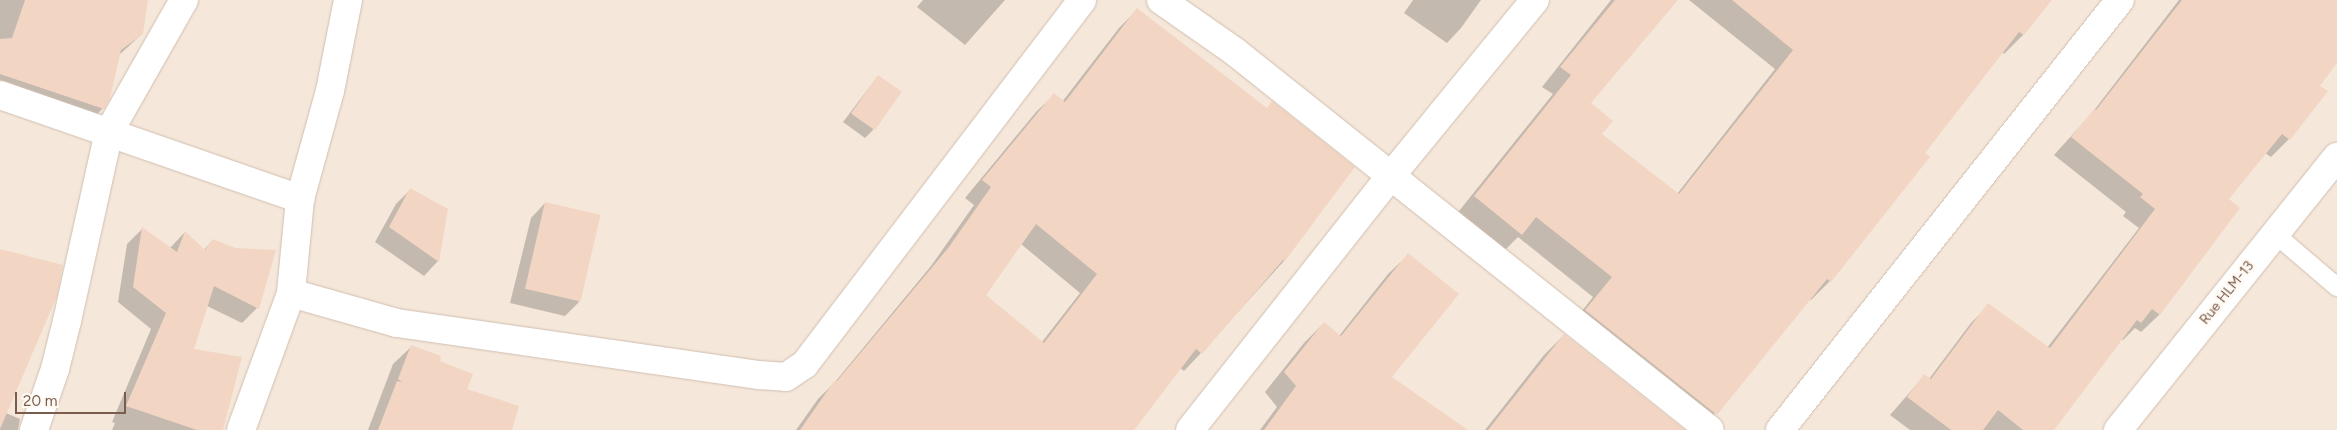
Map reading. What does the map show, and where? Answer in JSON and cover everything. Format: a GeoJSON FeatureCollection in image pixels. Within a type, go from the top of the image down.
{"type":"FeatureCollection","features":[{"type":"Feature","properties":{"kind":"street"},"geometry":{"type":"LineString","coordinates":[[34,430],[67,321],[109,132],[184,0]]}},
{"type":"Feature","properties":{"kind":"street"},"geometry":{"type":"LineString","coordinates":[[241,430],[291,293],[300,199],[330,91],[348,0]]}},
{"type":"Feature","properties":{"kind":"street"},"geometry":{"type":"LineString","coordinates":[[291,293],[397,323],[758,376],[786,377],[805,364],[1082,0]]}},
{"type":"Feature","properties":{"kind":"street"},"geometry":{"type":"LineString","coordinates":[[1162,0],[1234,51],[1710,430]]}},
{"type":"Feature","properties":{"kind":"street"},"geometry":{"type":"LineString","coordinates":[[1199,427],[1390,177],[1535,0]]}},
{"type":"Feature","properties":{"kind":"street"},"geometry":{"type":"LineString","coordinates":[[1780,430],[2120,0]]}},
{"type":"Feature","properties":{"kind":"street"},"geometry":{"type":"LineString","coordinates":[[0,95],[300,199]]}},
{"type":"Feature","properties":{"kind":"street","name":"Rue HLM-13"},"geometry":{"type":"LineString","coordinates":[[2118,430],[2337,157]]}},
{"type":"Feature","properties":{"kind":"lane"},"geometry":{"type":"LineString","coordinates":[[2275,234],[2337,287]]}},
{"type":"Feature","properties":{"kind":"shaded area"},"geometry":{"type":"Polygon","coordinates":[[[0,0],[2337,0],[2337,430],[0,430],[0,0]]]}},
{"type":"Feature","properties":{"kind":"building"},"geometry":{"type":"Polygon","coordinates":[[[25,0],[148,0],[143,34],[121,50],[110,98],[104,109],[0,74],[0,39],[12,38],[25,0]]]}},
{"type":"Feature","properties":{"kind":"building"},"geometry":{"type":"Polygon","coordinates":[[[1615,0],[1678,0],[1591,103],[1613,121],[1602,134],[1679,194],[1793,50],[1732,0],[2052,0],[2024,35],[2019,32],[1925,153],[1930,157],[1831,282],[1827,279],[1717,415],[1585,310],[1612,277],[1536,217],[1522,235],[1474,196],[1571,75],[1560,67],[1615,0]]]}},
{"type":"Feature","properties":{"kind":"building"},"geometry":{"type":"Polygon","coordinates":[[[2182,0],[2337,0],[2337,63],[2320,86],[2328,91],[2290,140],[2282,134],[2229,199],[2240,208],[2160,315],[2152,309],[2141,323],[2137,320],[2054,430],[2023,430],[1998,410],[1983,430],[1951,430],[1907,397],[1924,374],[1931,379],[1988,303],[2050,348],[2155,209],[2140,197],[2143,194],[2071,137],[2094,109],[2096,110],[2182,0]]]}},
{"type":"Feature","properties":{"kind":"building"},"geometry":{"type":"Polygon","coordinates":[[[1137,8],[1267,108],[1272,101],[1355,167],[1285,261],[1283,260],[1202,354],[1196,349],[1134,430],[800,430],[835,380],[837,381],[949,247],[991,187],[982,180],[1054,93],[1065,102],[1137,8]],[[1036,224],[986,295],[1044,343],[1097,274],[1036,224]]]}},
{"type":"Feature","properties":{"kind":"building"},"geometry":{"type":"Polygon","coordinates":[[[878,75],[902,92],[875,130],[851,114],[878,75]]]}},
{"type":"Feature","properties":{"kind":"building"},"geometry":{"type":"Polygon","coordinates":[[[410,188],[448,209],[439,262],[389,227],[410,188]]]}},
{"type":"Feature","properties":{"kind":"building"},"geometry":{"type":"Polygon","coordinates":[[[545,202],[601,215],[581,302],[525,289],[545,202]]]}},
{"type":"Feature","properties":{"kind":"building"},"geometry":{"type":"Polygon","coordinates":[[[142,227],[177,252],[185,231],[205,250],[213,239],[235,248],[276,250],[259,309],[214,286],[194,349],[242,357],[223,430],[197,430],[126,406],[166,313],[133,287],[142,227]]]}},
{"type":"Feature","properties":{"kind":"building"},"geometry":{"type":"Polygon","coordinates":[[[0,249],[63,265],[57,296],[0,429],[0,249]]]}},
{"type":"Feature","properties":{"kind":"building"},"geometry":{"type":"Polygon","coordinates":[[[1408,253],[1459,294],[1392,377],[1468,430],[1264,430],[1296,386],[1284,372],[1324,322],[1341,336],[1408,253]]]}},
{"type":"Feature","properties":{"kind":"building"},"geometry":{"type":"Polygon","coordinates":[[[1564,334],[1685,430],[1488,430],[1564,334]]]}},
{"type":"Feature","properties":{"kind":"building"},"geometry":{"type":"Polygon","coordinates":[[[411,345],[441,356],[440,361],[473,374],[467,389],[519,406],[512,430],[378,430],[397,381],[402,382],[398,379],[411,345]]]}}]}
